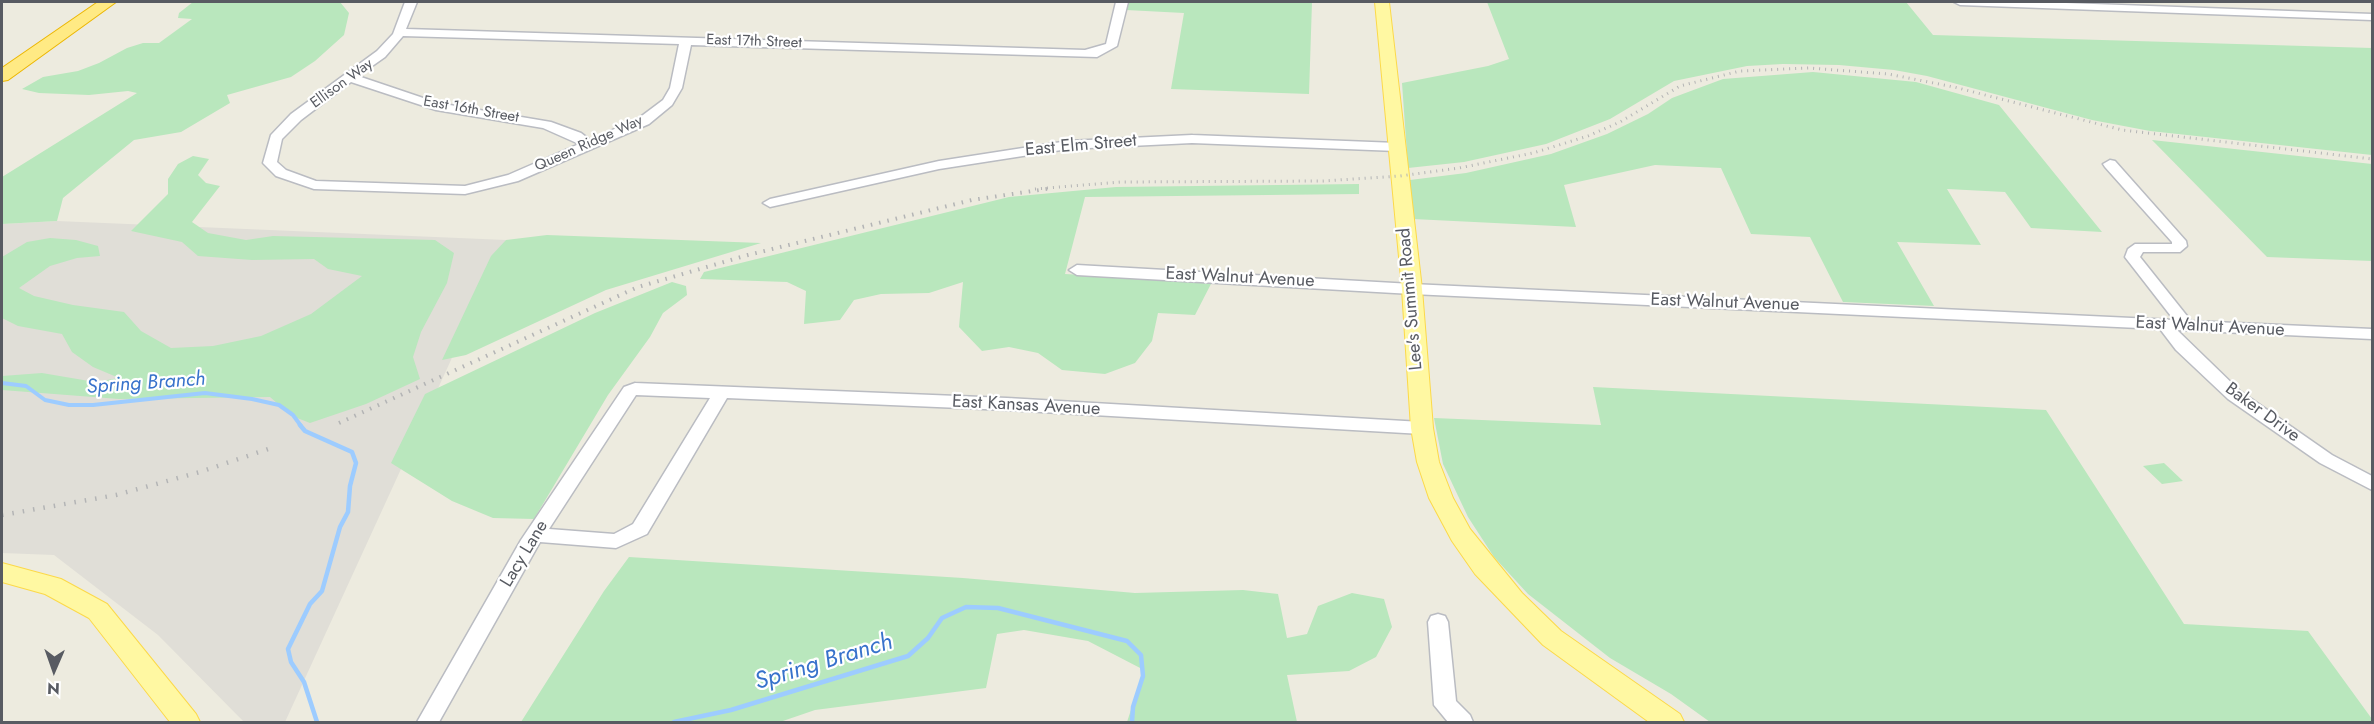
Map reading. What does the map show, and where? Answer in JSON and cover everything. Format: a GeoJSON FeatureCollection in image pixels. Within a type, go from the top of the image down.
{"type":"FeatureCollection","features":[{"type":"Feature","properties":{"kind":"highway"},"geometry":{"type":"LineString","coordinates":[[2,64],[91,2]]}},
{"type":"Feature","properties":{"kind":"highway"},"geometry":{"type":"LineString","coordinates":[[2,76],[108,2]]}},
{"type":"Feature","properties":{"kind":"main road","name":"Lee's Summit Road"},"geometry":{"type":"LineString","coordinates":[[1382,2],[1412,289],[1422,428],[1428,462],[1442,498],[1461,535],[1494,578],[1552,638],[1663,721]]}},
{"type":"Feature","properties":{"kind":"main road"},"geometry":{"type":"LineString","coordinates":[[2,573],[52,586],[98,611],[186,723]]}},
{"type":"Feature","properties":{"kind":"street","name":"Ellison Way"},"geometry":{"type":"LineString","coordinates":[[270,163],[276,138],[283,129],[381,54],[400,32],[411,2]]}},
{"type":"Feature","properties":{"kind":"street","name":"East 17th Street"},"geometry":{"type":"LineString","coordinates":[[400,32],[1085,54],[1111,46],[1122,2]]}},
{"type":"Feature","properties":{"kind":"street"},"geometry":{"type":"LineString","coordinates":[[1960,2],[2373,17]]}},
{"type":"Feature","properties":{"kind":"street","name":"Queen Ridge Way"},"geometry":{"type":"LineString","coordinates":[[270,163],[281,173],[314,185],[434,191],[477,187],[513,178],[644,121],[668,102],[676,88],[686,40]]}},
{"type":"Feature","properties":{"kind":"street","name":"East 16th Street"},"geometry":{"type":"LineString","coordinates":[[351,78],[436,106],[546,125],[576,136],[589,145]]}},
{"type":"Feature","properties":{"kind":"street","name":"East Elm Street"},"geometry":{"type":"LineString","coordinates":[[770,203],[939,165],[1068,145],[1192,139],[1397,147]]}},
{"type":"Feature","properties":{"kind":"street"},"geometry":{"type":"LineString","coordinates":[[2110,164],[2179,241],[2180,246],[2175,249],[2140,248],[2133,252],[2132,257],[2187,326]]}},
{"type":"Feature","properties":{"kind":"street","name":"East Walnut Avenue"},"geometry":{"type":"LineString","coordinates":[[1077,270],[1412,289],[2373,334]]}},
{"type":"Feature","properties":{"kind":"street","name":"Baker Drive"},"geometry":{"type":"LineString","coordinates":[[2165,325],[2182,346],[2234,395],[2326,459],[2373,484]]}},
{"type":"Feature","properties":{"kind":"street","name":"East Kansas Avenue"},"geometry":{"type":"LineString","coordinates":[[630,391],[635,389],[722,392],[1007,404],[1422,428]]}},
{"type":"Feature","properties":{"kind":"street","name":"Lacy Lane"},"geometry":{"type":"LineString","coordinates":[[428,723],[535,535],[630,391]]}},
{"type":"Feature","properties":{"kind":"street"},"geometry":{"type":"LineString","coordinates":[[535,535],[616,541],[640,529],[722,392]]}},
{"type":"Feature","properties":{"kind":"street"},"geometry":{"type":"LineString","coordinates":[[1438,622],[1445,705],[1462,723]]}},
{"type":"Feature","properties":{"kind":"shaded area"},"geometry":{"type":"Polygon","coordinates":[[[57,221],[506,240],[285,722],[244,722],[158,635],[54,555],[2,553],[2,224],[57,221]]]}},
{"type":"Feature","properties":{"kind":"green space"},"geometry":{"type":"Polygon","coordinates":[[[193,2],[340,2],[349,13],[344,35],[315,61],[291,77],[227,95],[230,103],[181,132],[134,140],[63,198],[57,221],[2,224],[2,177],[137,93],[128,91],[89,95],[39,93],[22,89],[43,77],[78,71],[99,63],[127,48],[143,43],[159,43],[192,19],[178,18],[179,13],[193,2]]]}},
{"type":"Feature","properties":{"kind":"green space"},"geometry":{"type":"Polygon","coordinates":[[[1128,2],[1312,2],[1309,94],[1171,89],[1184,13],[1126,10],[1128,2]]]}},
{"type":"Feature","properties":{"kind":"green space"},"geometry":{"type":"Polygon","coordinates":[[[1487,2],[1906,2],[1933,35],[2372,48],[2372,155],[2150,131],[2092,120],[1927,76],[1894,70],[1839,65],[1783,64],[1747,66],[1674,81],[1610,119],[1546,144],[1464,162],[1408,168],[1402,83],[1488,66],[1509,59],[1487,2]]]}},
{"type":"Feature","properties":{"kind":"green space"},"geometry":{"type":"Polygon","coordinates":[[[1813,72],[1916,82],[1999,105],[2102,232],[2031,228],[2005,192],[1947,189],[1981,245],[1897,242],[1934,306],[1843,302],[1810,237],[1751,234],[1721,168],[1655,165],[1564,185],[1576,227],[1413,219],[1410,180],[1466,173],[1551,154],[1607,134],[1648,114],[1672,98],[1723,79],[1813,72]]]}},
{"type":"Feature","properties":{"kind":"green space"},"geometry":{"type":"Polygon","coordinates":[[[2152,140],[2372,164],[2372,261],[2267,257],[2152,140]]]}},
{"type":"Feature","properties":{"kind":"green space"},"geometry":{"type":"Polygon","coordinates":[[[193,156],[209,159],[198,175],[206,183],[220,186],[192,222],[208,233],[246,240],[273,236],[435,240],[454,253],[447,283],[421,332],[413,357],[420,379],[366,404],[310,423],[292,416],[270,397],[119,399],[2,390],[2,376],[42,373],[95,382],[119,378],[93,367],[72,352],[62,334],[18,326],[2,318],[2,257],[27,242],[50,238],[76,240],[98,246],[100,256],[77,258],[50,266],[19,288],[34,296],[73,305],[124,312],[141,331],[171,348],[213,346],[261,336],[311,314],[362,276],[328,269],[314,259],[252,260],[198,256],[182,242],[131,231],[168,194],[168,179],[178,164],[193,156]]]}},
{"type":"Feature","properties":{"kind":"green space"},"geometry":{"type":"Polygon","coordinates":[[[1359,184],[1359,194],[1085,197],[1065,274],[1212,282],[1195,315],[1158,313],[1152,341],[1135,363],[1105,374],[1062,370],[1038,353],[1009,347],[982,351],[959,327],[963,282],[929,293],[881,294],[854,300],[840,320],[804,324],[806,291],[787,282],[700,279],[704,272],[1009,197],[1116,187],[1359,184]]]}},
{"type":"Feature","properties":{"kind":"green space"},"geometry":{"type":"Polygon","coordinates":[[[547,235],[761,243],[606,290],[466,355],[442,360],[491,256],[506,240],[547,235]]]}},
{"type":"Feature","properties":{"kind":"green space"},"geometry":{"type":"Polygon","coordinates":[[[672,282],[686,286],[687,295],[663,313],[650,337],[608,395],[534,519],[493,518],[452,501],[391,463],[425,394],[595,313],[672,282]]]}},
{"type":"Feature","properties":{"kind":"green space"},"geometry":{"type":"Polygon","coordinates":[[[1593,387],[2046,410],[2184,624],[2308,631],[2372,722],[1710,722],[1671,694],[1610,658],[1528,594],[1494,557],[1468,517],[1443,464],[1434,418],[1601,425],[1593,387]]]}},
{"type":"Feature","properties":{"kind":"green space"},"geometry":{"type":"Polygon","coordinates":[[[2164,463],[2183,481],[2162,484],[2143,466],[2164,463]]]}},
{"type":"Feature","properties":{"kind":"green space"},"geometry":{"type":"Polygon","coordinates":[[[629,557],[963,578],[1135,593],[1243,590],[1278,594],[1287,638],[1307,634],[1318,606],[1352,593],[1384,599],[1392,627],[1376,657],[1349,671],[1287,675],[1297,722],[1127,722],[1144,670],[1088,641],[1024,630],[997,634],[986,688],[815,710],[780,722],[521,722],[604,591],[629,557]]]}},
{"type":"Feature","properties":{"kind":"waterway","name":"Spring Branch"},"geometry":{"type":"LineString","coordinates":[[2,383],[26,386],[45,400],[69,405],[93,405],[205,393],[252,399],[279,405],[293,415],[301,426]]}},
{"type":"Feature","properties":{"kind":"waterway","name":"Spring Branch"},"geometry":{"type":"LineString","coordinates":[[300,425],[305,431],[352,452],[356,463],[350,486],[348,512],[340,527],[322,591],[310,604],[288,649],[291,662],[304,682],[317,722]]}},
{"type":"Feature","properties":{"kind":"waterway","name":"Spring Branch"},"geometry":{"type":"LineString","coordinates":[[674,722],[731,710],[908,656],[928,638],[942,618],[966,607],[998,608],[1127,641],[1141,655],[1143,676],[1133,707],[1132,722]]}},
{"type":"Feature","properties":{"kind":"railway"},"geometry":{"type":"LineString","coordinates":[[1035,189],[1121,182],[1323,181],[1400,176],[1459,168],[1533,153],[1588,136],[1620,122],[1680,86],[1740,71],[1809,68],[1888,74],[1954,87],[2122,130],[2372,159]]}},
{"type":"Feature","properties":{"kind":"railway"},"geometry":{"type":"LineString","coordinates":[[339,423],[638,287],[748,255],[972,200],[1053,188]]}},
{"type":"Feature","properties":{"kind":"railway"},"geometry":{"type":"LineString","coordinates":[[2,515],[116,495],[200,472],[274,447]]}}]}
